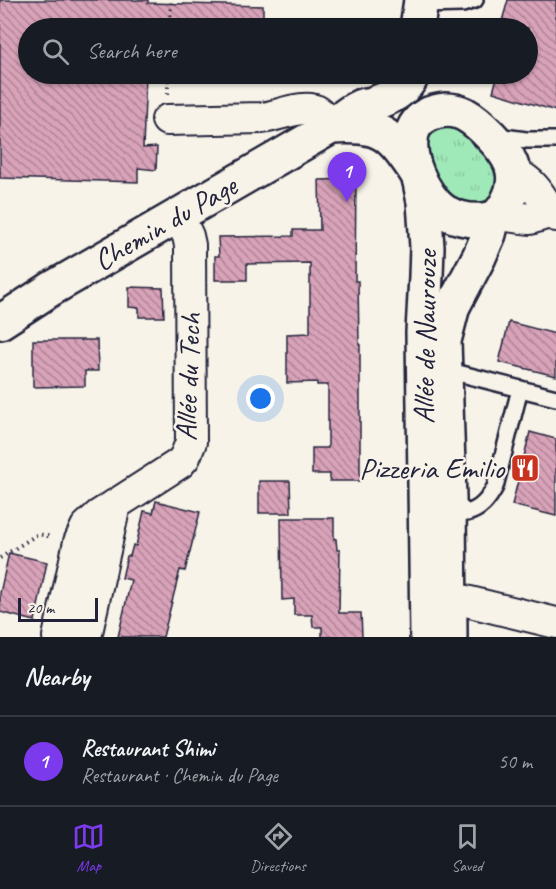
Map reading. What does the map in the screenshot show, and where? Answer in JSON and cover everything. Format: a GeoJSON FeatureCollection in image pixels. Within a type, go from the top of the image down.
{"type":"FeatureCollection","features":[{"type":"Feature","properties":{"kind":"street","name":"Chemin du Page"},"geometry":{"type":"LineString","coordinates":[[0,322],[51,289],[331,127],[359,107],[392,97],[407,84]]}},
{"type":"Feature","properties":{"kind":"street"},"geometry":{"type":"LineString","coordinates":[[418,84],[428,114]]}},
{"type":"Feature","properties":{"kind":"street"},"geometry":{"type":"LineString","coordinates":[[435,84],[438,96],[412,138],[411,151],[418,177],[436,204],[445,212],[470,220],[496,217],[530,219],[554,214],[535,187],[513,172]]}},
{"type":"Feature","properties":{"kind":"street","name":"Chemin du Page"},"geometry":{"type":"LineString","coordinates":[[372,104],[428,114]]}},
{"type":"Feature","properties":{"kind":"street"},"geometry":{"type":"LineString","coordinates":[[167,120],[262,118],[311,109],[325,117],[331,127]]}},
{"type":"Feature","properties":{"kind":"street"},"geometry":{"type":"LineString","coordinates":[[428,114],[453,110],[471,119],[505,154],[513,172],[511,196],[496,217],[453,306],[444,341],[447,504],[438,595],[450,637]]}},
{"type":"Feature","properties":{"kind":"street","name":"Chemin du Page"},"geometry":{"type":"LineString","coordinates":[[331,127],[357,126],[382,133],[401,151],[418,177]]}},
{"type":"Feature","properties":{"kind":"street","name":"Allée de Naurouze"},"geometry":{"type":"LineString","coordinates":[[418,177],[424,202],[427,247],[423,332],[447,504],[438,595],[427,637]]}},
{"type":"Feature","properties":{"kind":"street","name":"Allée du Tech"},"geometry":{"type":"LineString","coordinates":[[58,637],[79,542],[86,527],[99,515],[180,463],[191,442],[190,244],[178,215]]}},
{"type":"Feature","properties":{"kind":"street"},"geometry":{"type":"LineString","coordinates":[[86,637],[115,505]]}},
{"type":"Feature","properties":{"kind":"street"},"geometry":{"type":"LineString","coordinates":[[438,595],[556,623]]}},
{"type":"Feature","properties":{"kind":"lane"},"geometry":{"type":"LineString","coordinates":[[422,15],[475,0]]}},
{"type":"Feature","properties":{"kind":"lane"},"geometry":{"type":"LineString","coordinates":[[489,135],[526,140],[556,140]]}},
{"type":"Feature","properties":{"kind":"lane"},"geometry":{"type":"LineString","coordinates":[[446,372],[454,372],[556,398]]}},
{"type":"Feature","properties":{"kind":"lane"},"geometry":{"type":"LineString","coordinates":[[447,504],[474,511],[484,504],[495,487],[520,389]]}},
{"type":"Feature","properties":{"kind":"path"},"geometry":{"type":"LineString","coordinates":[[170,18],[171,0]]}},
{"type":"Feature","properties":{"kind":"path"},"geometry":{"type":"LineString","coordinates":[[0,558],[38,534],[79,542]]}},
{"type":"Feature","properties":{"kind":"green space"},"geometry":{"type":"Polygon","coordinates":[[[454,126],[473,139],[491,163],[495,173],[496,191],[490,198],[480,203],[467,203],[454,196],[432,171],[426,156],[427,142],[436,132],[454,126]]]}},
{"type":"Feature","properties":{"kind":"building"},"geometry":{"type":"Polygon","coordinates":[[[0,0],[148,0],[148,3],[263,6],[263,18],[18,18],[18,84],[146,84],[143,148],[157,147],[156,170],[138,168],[138,182],[0,178],[0,0]]]}},
{"type":"Feature","properties":{"kind":"building"},"geometry":{"type":"Polygon","coordinates":[[[508,0],[556,0],[556,111],[493,92],[495,84],[538,84],[538,18],[503,18],[508,0]]]}},
{"type":"Feature","properties":{"kind":"building"},"geometry":{"type":"Polygon","coordinates":[[[356,179],[355,281],[358,281],[360,345],[360,481],[330,481],[330,474],[312,474],[312,448],[328,448],[328,385],[317,385],[317,382],[287,383],[287,334],[310,333],[310,263],[247,264],[247,280],[215,280],[215,256],[219,256],[218,237],[293,236],[293,230],[320,230],[319,180],[356,179]]]}},
{"type":"Feature","properties":{"kind":"building"},"geometry":{"type":"Polygon","coordinates":[[[129,287],[163,288],[164,317],[139,317],[139,308],[129,307],[129,287]]]}},
{"type":"Feature","properties":{"kind":"building"},"geometry":{"type":"Polygon","coordinates":[[[509,322],[556,334],[556,376],[499,362],[509,322]]]}},
{"type":"Feature","properties":{"kind":"building"},"geometry":{"type":"Polygon","coordinates":[[[33,340],[97,340],[98,371],[85,371],[85,386],[33,387],[33,340]]]}},
{"type":"Feature","properties":{"kind":"building"},"geometry":{"type":"Polygon","coordinates":[[[530,432],[556,439],[556,516],[512,505],[530,432]]]}},
{"type":"Feature","properties":{"kind":"building"},"geometry":{"type":"Polygon","coordinates":[[[259,481],[290,481],[291,513],[259,513],[259,481]]]}},
{"type":"Feature","properties":{"kind":"building"},"geometry":{"type":"Polygon","coordinates":[[[156,501],[200,512],[185,571],[180,570],[163,637],[118,637],[131,580],[122,578],[127,556],[130,556],[133,545],[136,546],[144,511],[153,513],[156,501]]]}},
{"type":"Feature","properties":{"kind":"building"},"geometry":{"type":"Polygon","coordinates":[[[281,518],[334,518],[334,539],[336,539],[337,550],[340,550],[339,613],[361,613],[362,637],[322,637],[322,627],[313,627],[312,615],[294,615],[294,599],[282,600],[281,518]]]}},
{"type":"Feature","properties":{"kind":"building"},"geometry":{"type":"Polygon","coordinates":[[[9,553],[47,562],[35,621],[0,612],[0,593],[9,553]]]}},
{"type":"Feature","properties":{"kind":"place","name":"Restaurant Shimi"},"geometry":{"type":"Point","coordinates":[347,202]}},
{"type":"Feature","properties":{"kind":"place","name":"Pizzeria Emilio"},"geometry":{"type":"Point","coordinates":[525,468]}}]}
